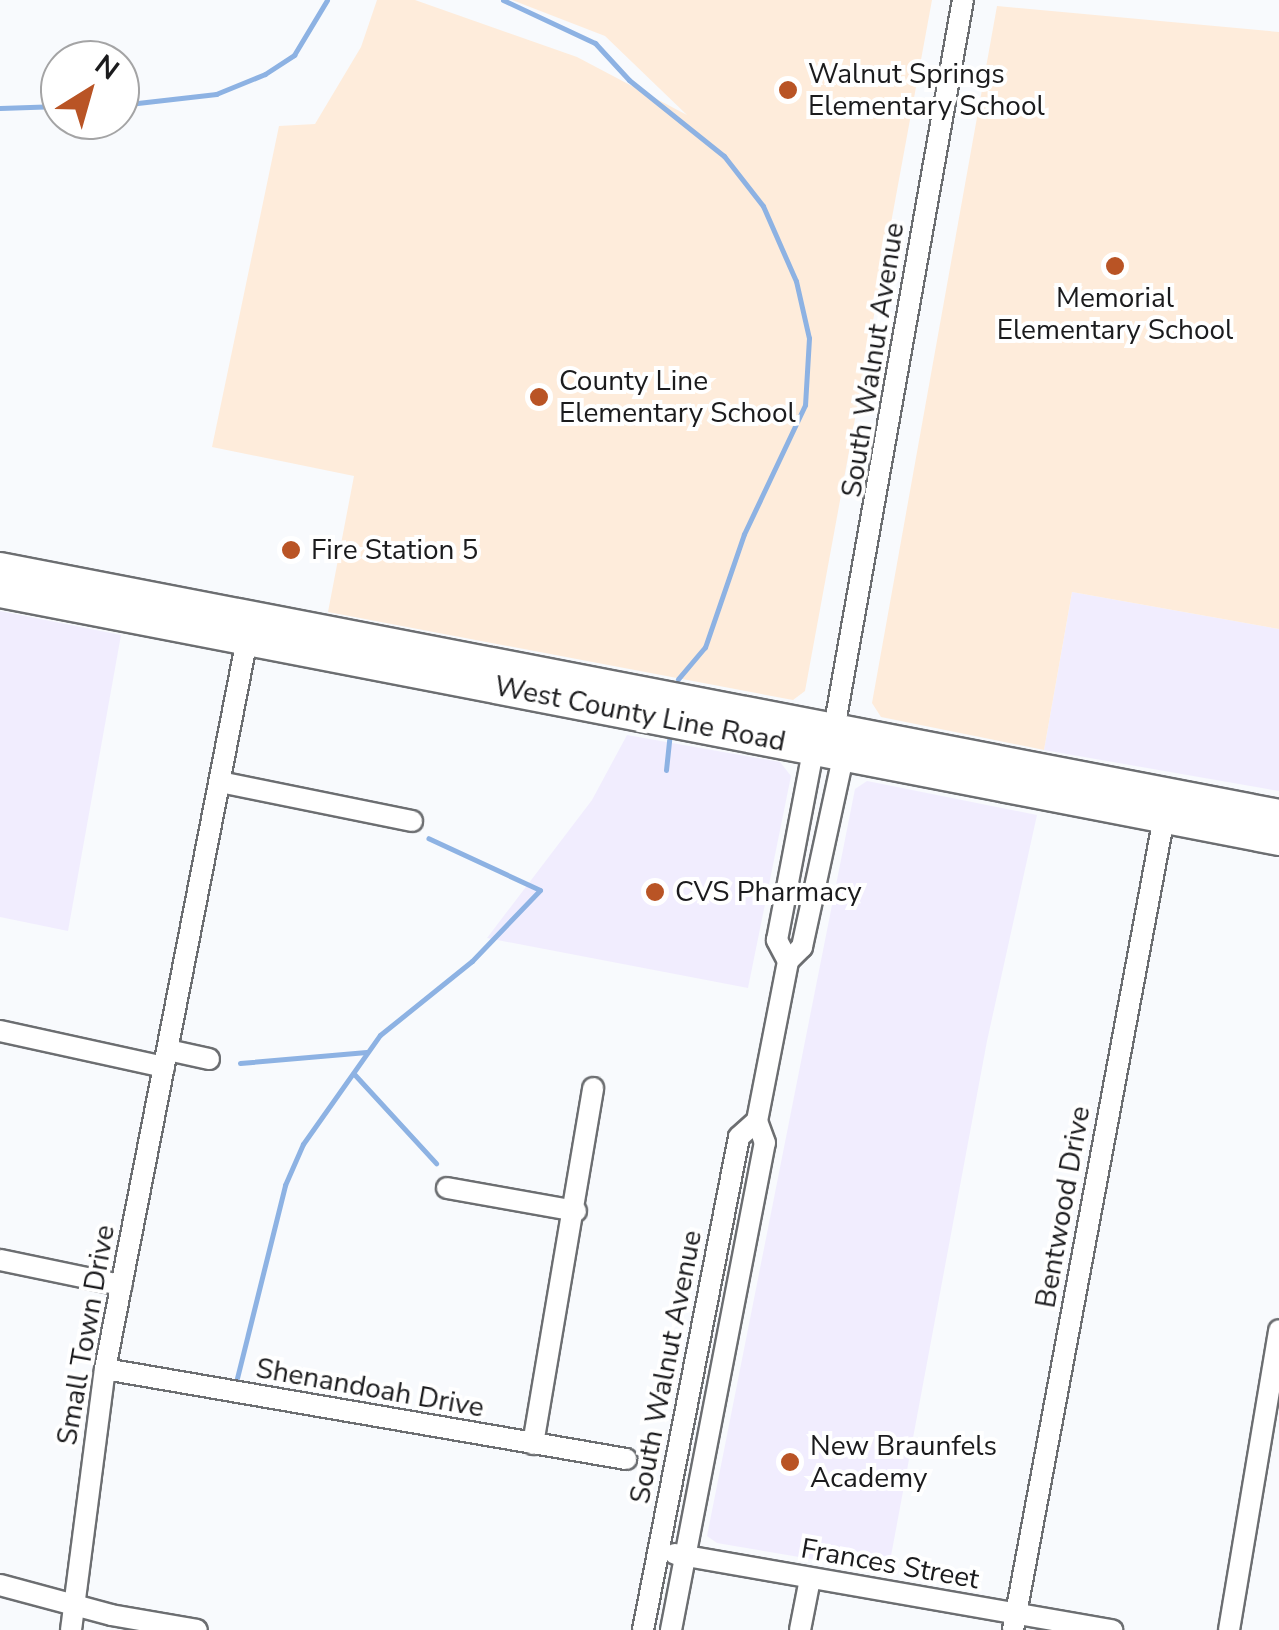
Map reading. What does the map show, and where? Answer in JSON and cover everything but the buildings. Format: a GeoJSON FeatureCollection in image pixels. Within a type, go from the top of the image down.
{"type":"FeatureCollection","features":[{"type":"Feature","properties":{"kind":"main road","name":"West County Line Road"},"geometry":{"type":"LineString","coordinates":[[0,567],[249,629]]}},
{"type":"Feature","properties":{"kind":"main road","name":"West County Line Road"},"geometry":{"type":"LineString","coordinates":[[0,593],[249,629],[1166,806],[1279,841]]}},
{"type":"Feature","properties":{"kind":"main road","name":"West County Line Road"},"geometry":{"type":"LineString","coordinates":[[1166,806],[1279,814]]}},
{"type":"Feature","properties":{"kind":"street","name":"South Walnut Avenue"},"geometry":{"type":"LineString","coordinates":[[670,1630],[766,1143],[757,1121],[788,961],[802,947],[831,742],[962,0]]}},
{"type":"Feature","properties":{"kind":"street","name":"Small Town Drive"},"geometry":{"type":"LineString","coordinates":[[71,1630],[78,1604],[104,1369],[249,629]]}},
{"type":"Feature","properties":{"kind":"street","name":"South Walnut Avenue"},"geometry":{"type":"LineString","coordinates":[[788,961],[777,940],[831,742]]}},
{"type":"Feature","properties":{"kind":"street"},"geometry":{"type":"LineString","coordinates":[[220,782],[412,821]]}},
{"type":"Feature","properties":{"kind":"street","name":"Bentwood Drive"},"geometry":{"type":"LineString","coordinates":[[1014,1621],[1166,806]]}},
{"type":"Feature","properties":{"kind":"street"},"geometry":{"type":"LineString","coordinates":[[0,1031],[166,1059],[209,1059]]}},
{"type":"Feature","properties":{"kind":"street"},"geometry":{"type":"LineString","coordinates":[[533,1444],[576,1211],[593,1088]]}},
{"type":"Feature","properties":{"kind":"street","name":"South Walnut Avenue"},"geometry":{"type":"LineString","coordinates":[[643,1630],[739,1137],[757,1121]]}},
{"type":"Feature","properties":{"kind":"street"},"geometry":{"type":"LineString","coordinates":[[447,1188],[576,1211]]}},
{"type":"Feature","properties":{"kind":"street"},"geometry":{"type":"LineString","coordinates":[[0,1260],[121,1285]]}},
{"type":"Feature","properties":{"kind":"street"},"geometry":{"type":"LineString","coordinates":[[1230,1630],[1279,1330]]}},
{"type":"Feature","properties":{"kind":"street","name":"Shenandoah Drive"},"geometry":{"type":"LineString","coordinates":[[104,1369],[626,1459]]}},
{"type":"Feature","properties":{"kind":"street","name":"Frances Street"},"geometry":{"type":"LineString","coordinates":[[659,1549],[1014,1621],[1112,1630]]}},
{"type":"Feature","properties":{"kind":"street"},"geometry":{"type":"LineString","coordinates":[[800,1630],[810,1578]]}},
{"type":"Feature","properties":{"kind":"street"},"geometry":{"type":"LineString","coordinates":[[0,1584],[197,1630]]}},
{"type":"Feature","properties":{"kind":"shaded area","name":"County Line Elementary School"},"geometry":{"type":"Polygon","coordinates":[[[377,0],[415,0],[577,57],[687,115],[605,36],[512,0],[932,0],[805,691],[793,700],[328,612],[354,476],[212,447],[279,126],[315,124],[361,47],[377,0]]]}},
{"type":"Feature","properties":{"kind":"shaded area","name":"Memorial Elementary School"},"geometry":{"type":"Polygon","coordinates":[[[997,6],[1279,32],[1279,629],[1072,592],[1044,750],[881,717],[872,703],[997,6]]]}},
{"type":"Feature","properties":{"kind":"shaded area"},"geometry":{"type":"Polygon","coordinates":[[[1072,592],[1279,629],[1279,791],[1044,750],[1072,592]]]}},
{"type":"Feature","properties":{"kind":"shaded area"},"geometry":{"type":"Polygon","coordinates":[[[0,611],[121,635],[68,931],[0,917],[0,611]]]}},
{"type":"Feature","properties":{"kind":"shaded area"},"geometry":{"type":"Polygon","coordinates":[[[627,735],[780,762],[791,776],[748,988],[487,938],[592,800],[627,735]]]}},
{"type":"Feature","properties":{"kind":"shaded area"},"geometry":{"type":"Polygon","coordinates":[[[867,781],[1037,815],[987,1041],[888,1572],[717,1543],[707,1536],[855,789],[867,781]]]}},
{"type":"Feature","properties":{"kind":"waterway"},"geometry":{"type":"LineString","coordinates":[[140,103],[216,94],[265,74],[294,55],[327,0]]}},
{"type":"Feature","properties":{"kind":"waterway"},"geometry":{"type":"LineString","coordinates":[[503,0],[595,43],[629,80],[724,156],[763,206],[796,281],[809,338],[805,405],[744,534],[705,647],[678,679]]}},
{"type":"Feature","properties":{"kind":"waterway"},"geometry":{"type":"LineString","coordinates":[[0,108],[40,107]]}},
{"type":"Feature","properties":{"kind":"waterway"},"geometry":{"type":"LineString","coordinates":[[666,770],[669,739]]}},
{"type":"Feature","properties":{"kind":"waterway"},"geometry":{"type":"LineString","coordinates":[[237,1378],[285,1185],[303,1144],[380,1035],[472,961],[540,890],[428,838]]}},
{"type":"Feature","properties":{"kind":"waterway"},"geometry":{"type":"LineString","coordinates":[[240,1063],[367,1052]]}},
{"type":"Feature","properties":{"kind":"waterway"},"geometry":{"type":"LineString","coordinates":[[355,1075],[436,1163]]}},
{"type":"Feature","properties":{"kind":"place","name":"Walnut Springs Elementary School"},"geometry":{"type":"Point","coordinates":[788,90]}},
{"type":"Feature","properties":{"kind":"place","name":"Memorial Elementary School"},"geometry":{"type":"Point","coordinates":[1115,266]}},
{"type":"Feature","properties":{"kind":"place","name":"County Line Elementary School"},"geometry":{"type":"Point","coordinates":[539,397]}},
{"type":"Feature","properties":{"kind":"place","name":"Fire Station 5"},"geometry":{"type":"Point","coordinates":[291,550]}},
{"type":"Feature","properties":{"kind":"place","name":"CVS Pharmacy"},"geometry":{"type":"Point","coordinates":[655,892]}},
{"type":"Feature","properties":{"kind":"place","name":"New Braunfels Academy"},"geometry":{"type":"Point","coordinates":[790,1462]}}]}
